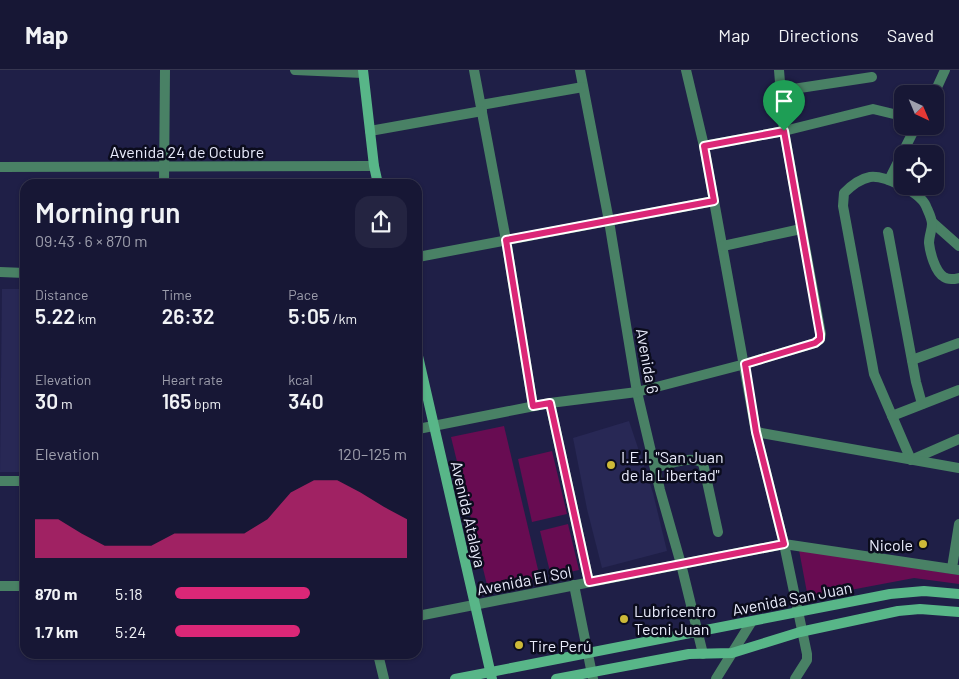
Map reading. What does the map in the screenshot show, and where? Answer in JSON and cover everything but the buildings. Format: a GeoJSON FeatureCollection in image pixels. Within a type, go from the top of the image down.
{"type":"FeatureCollection","features":[{"type":"Feature","properties":{"kind":"main road"},"geometry":{"type":"LineString","coordinates":[[363,72],[377,179]]}},
{"type":"Feature","properties":{"kind":"main road","name":"Avenida Atalaya"},"geometry":{"type":"LineString","coordinates":[[422,374],[491,676]]}},
{"type":"Feature","properties":{"kind":"main road","name":"Avenida San Juan"},"geometry":{"type":"LineString","coordinates":[[455,679],[491,676],[588,653],[908,592],[924,591],[959,594]]}},
{"type":"Feature","properties":{"kind":"main road","name":"Avenida San Juan"},"geometry":{"type":"LineString","coordinates":[[556,679],[593,675],[689,654],[732,653],[802,632],[898,611],[920,609],[959,612]]}},
{"type":"Feature","properties":{"kind":"street"},"geometry":{"type":"LineString","coordinates":[[164,179],[165,70]]}},
{"type":"Feature","properties":{"kind":"street"},"geometry":{"type":"LineString","coordinates":[[295,70],[363,72]]}},
{"type":"Feature","properties":{"kind":"street"},"geometry":{"type":"LineString","coordinates":[[474,70],[506,240],[533,406]]}},
{"type":"Feature","properties":{"kind":"street","name":"Avenida 6"},"geometry":{"type":"LineString","coordinates":[[580,70],[609,220],[637,392],[703,654]]}},
{"type":"Feature","properties":{"kind":"street"},"geometry":{"type":"LineString","coordinates":[[686,70],[704,146],[756,432],[784,544],[807,656],[795,679]]}},
{"type":"Feature","properties":{"kind":"street"},"geometry":{"type":"LineString","coordinates":[[422,428],[550,403],[637,392],[745,364],[815,343],[820,339],[784,131],[778,70]]}},
{"type":"Feature","properties":{"kind":"street"},"geometry":{"type":"LineString","coordinates":[[938,85],[945,70]]}},
{"type":"Feature","properties":{"kind":"street"},"geometry":{"type":"LineString","coordinates":[[780,91],[872,78]]}},
{"type":"Feature","properties":{"kind":"street"},"geometry":{"type":"LineString","coordinates":[[370,131],[583,87]]}},
{"type":"Feature","properties":{"kind":"street"},"geometry":{"type":"LineString","coordinates":[[704,146],[784,131],[873,110],[894,114]]}},
{"type":"Feature","properties":{"kind":"street"},"geometry":{"type":"LineString","coordinates":[[889,180],[912,135]]}},
{"type":"Feature","properties":{"kind":"street","name":"Avenida 24 de Octubre"},"geometry":{"type":"LineString","coordinates":[[0,167],[374,166]]}},
{"type":"Feature","properties":{"kind":"street"},"geometry":{"type":"LineString","coordinates":[[911,460],[874,374],[844,206],[844,192],[855,183],[871,177],[889,180],[910,190],[925,203],[932,222],[959,246]]}},
{"type":"Feature","properties":{"kind":"street"},"geometry":{"type":"LineString","coordinates":[[422,256],[714,201]]}},
{"type":"Feature","properties":{"kind":"street"},"geometry":{"type":"LineString","coordinates":[[932,222],[929,243],[935,264],[944,278],[954,280],[959,278]]}},
{"type":"Feature","properties":{"kind":"street"},"geometry":{"type":"LineString","coordinates":[[723,246],[801,229]]}},
{"type":"Feature","properties":{"kind":"street"},"geometry":{"type":"LineString","coordinates":[[888,232],[916,382],[922,404]]}},
{"type":"Feature","properties":{"kind":"street"},"geometry":{"type":"LineString","coordinates":[[0,272],[20,273]]}},
{"type":"Feature","properties":{"kind":"street"},"geometry":{"type":"LineString","coordinates":[[912,360],[959,343]]}},
{"type":"Feature","properties":{"kind":"street"},"geometry":{"type":"LineString","coordinates":[[892,416],[959,390]]}},
{"type":"Feature","properties":{"kind":"street"},"geometry":{"type":"LineString","coordinates":[[550,403],[589,582]]}},
{"type":"Feature","properties":{"kind":"street"},"geometry":{"type":"LineString","coordinates":[[756,432],[959,468]]}},
{"type":"Feature","properties":{"kind":"street"},"geometry":{"type":"LineString","coordinates":[[911,460],[959,439]]}},
{"type":"Feature","properties":{"kind":"street"},"geometry":{"type":"LineString","coordinates":[[655,468],[685,460],[703,463],[718,532]]}},
{"type":"Feature","properties":{"kind":"street"},"geometry":{"type":"LineString","coordinates":[[0,481],[20,481]]}},
{"type":"Feature","properties":{"kind":"street"},"geometry":{"type":"LineString","coordinates":[[955,569],[959,524]]}},
{"type":"Feature","properties":{"kind":"street","name":"Avenida El Sol"},"geometry":{"type":"LineString","coordinates":[[422,615],[784,544],[955,569]]}},
{"type":"Feature","properties":{"kind":"street"},"geometry":{"type":"LineString","coordinates":[[574,585],[593,675]]}},
{"type":"Feature","properties":{"kind":"street"},"geometry":{"type":"LineString","coordinates":[[0,586],[20,586]]}},
{"type":"Feature","properties":{"kind":"street"},"geometry":{"type":"LineString","coordinates":[[716,679],[752,621]]}},
{"type":"Feature","properties":{"kind":"street"},"geometry":{"type":"LineString","coordinates":[[379,659],[384,679]]}},
{"type":"Feature","properties":{"kind":"shaded area"},"geometry":{"type":"Polygon","coordinates":[[[2,289],[20,289],[20,472],[0,472],[2,289]]]}},
{"type":"Feature","properties":{"kind":"shaded area"},"geometry":{"type":"Polygon","coordinates":[[[629,421],[653,493],[667,551],[602,568],[587,509],[573,438],[629,421]]]}},
{"type":"Feature","properties":{"kind":"shaded area"},"geometry":{"type":"Polygon","coordinates":[[[504,426],[540,578],[488,589],[451,437],[504,426]]]}},
{"type":"Feature","properties":{"kind":"shaded area"},"geometry":{"type":"Polygon","coordinates":[[[552,451],[567,514],[532,522],[518,459],[552,451]]]}},
{"type":"Feature","properties":{"kind":"shaded area"},"geometry":{"type":"Polygon","coordinates":[[[568,524],[579,570],[551,576],[540,531],[568,524]]]}},
{"type":"Feature","properties":{"kind":"shaded area"},"geometry":{"type":"Polygon","coordinates":[[[799,550],[959,575],[959,584],[914,578],[808,598],[799,550]]]}},
{"type":"Feature","properties":{"kind":"place","name":"I.E.I. \"San Juan de la Libertad\""},"geometry":{"type":"Point","coordinates":[611,465]}},
{"type":"Feature","properties":{"kind":"place","name":"Nicole"},"geometry":{"type":"Point","coordinates":[923,544]}},
{"type":"Feature","properties":{"kind":"place","name":"Lubricentro Tecni Juan"},"geometry":{"type":"Point","coordinates":[624,619]}},
{"type":"Feature","properties":{"kind":"place","name":"Tire Perú"},"geometry":{"type":"Point","coordinates":[519,645]}},
{"type":"Feature","properties":{"kind":"route"},"geometry":{"type":"LineString","coordinates":[[784,131],[820,339],[815,343],[745,364],[756,432],[784,544],[589,582],[550,403],[533,406],[506,240],[714,201],[704,146],[784,131]]}}]}
